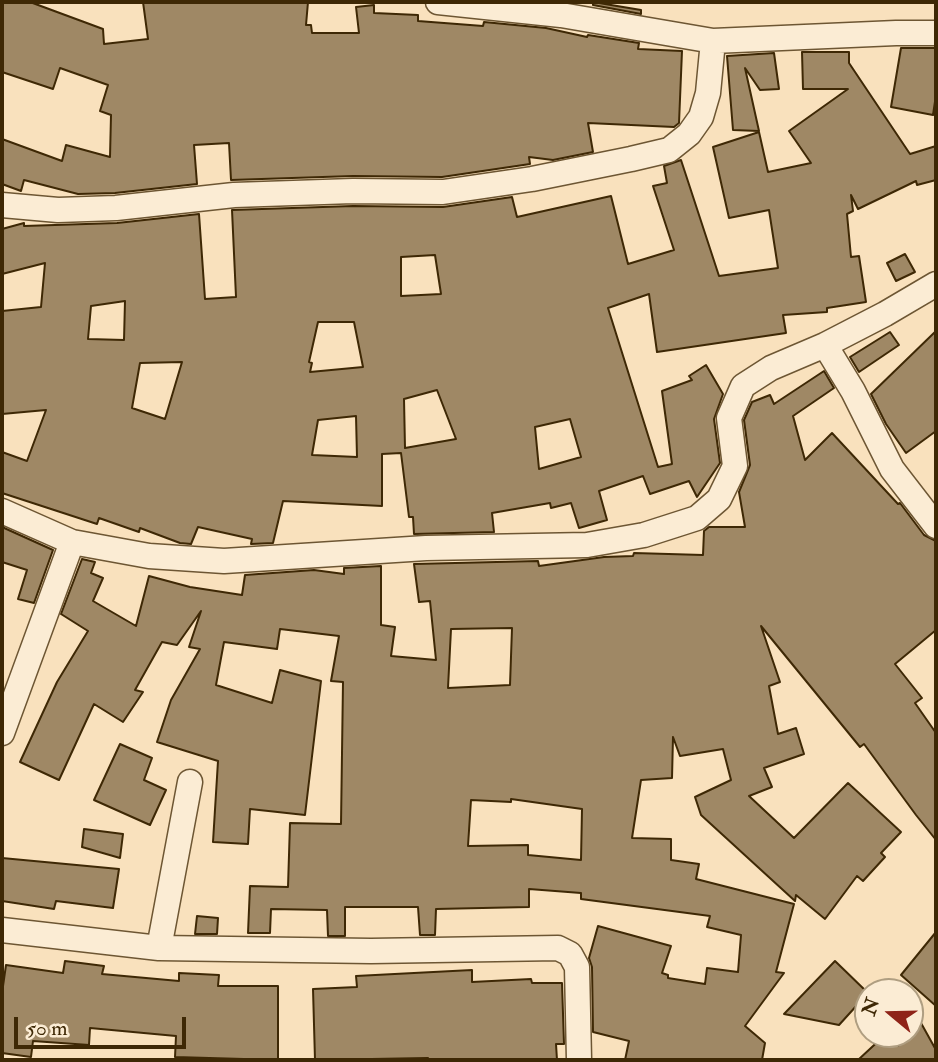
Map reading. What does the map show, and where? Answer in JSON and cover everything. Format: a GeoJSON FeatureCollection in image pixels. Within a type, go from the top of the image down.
{"type":"FeatureCollection","features":[{"type":"Feature","properties":{"kind":"street"},"geometry":{"type":"LineString","coordinates":[[438,2],[562,8],[713,41],[936,33]]}},
{"type":"Feature","properties":{"kind":"street"},"geometry":{"type":"LineString","coordinates":[[2,205],[58,210],[116,208],[234,195],[353,191],[443,192],[533,179],[631,159],[668,150],[689,134],[701,117],[708,93],[713,41]]}},
{"type":"Feature","properties":{"kind":"street"},"geometry":{"type":"LineString","coordinates":[[2,511],[72,542],[149,556],[224,561],[426,548],[587,545],[644,535],[697,518],[719,499],[735,466],[729,418],[743,386],[771,368],[825,345],[936,284]]}},
{"type":"Feature","properties":{"kind":"street"},"geometry":{"type":"LineString","coordinates":[[825,345],[853,391],[892,469],[936,526]]}},
{"type":"Feature","properties":{"kind":"street"},"geometry":{"type":"LineString","coordinates":[[2,733],[8,697],[72,542]]}},
{"type":"Feature","properties":{"kind":"street"},"geometry":{"type":"LineString","coordinates":[[159,948],[190,782]]}},
{"type":"Feature","properties":{"kind":"street"},"geometry":{"type":"LineString","coordinates":[[2,930],[159,948],[371,951],[558,948],[570,954],[577,967],[579,1060]]}},
{"type":"Feature","properties":{"kind":"building"},"geometry":{"type":"Polygon","coordinates":[[[2,2],[30,2],[103,29],[104,44],[148,39],[143,2],[308,2],[306,25],[311,25],[312,33],[359,33],[356,7],[374,5],[374,13],[418,15],[418,21],[483,26],[484,22],[546,28],[587,37],[588,35],[639,43],[638,49],[682,51],[679,123],[674,127],[588,123],[593,152],[553,160],[529,157],[530,164],[442,177],[353,176],[231,180],[229,143],[194,145],[197,184],[115,193],[78,194],[24,180],[21,191],[2,184],[2,139],[62,161],[66,145],[110,157],[111,115],[100,111],[108,85],[60,68],[53,89],[2,72],[2,2]]]}},
{"type":"Feature","properties":{"kind":"building"},"geometry":{"type":"Polygon","coordinates":[[[593,2],[641,10],[641,14],[593,5],[593,2]]]}},
{"type":"Feature","properties":{"kind":"building"},"geometry":{"type":"Polygon","coordinates":[[[901,48],[936,48],[936,95],[933,115],[891,107],[901,48]]]}},
{"type":"Feature","properties":{"kind":"building"},"geometry":{"type":"Polygon","coordinates":[[[802,52],[849,52],[849,63],[910,154],[936,146],[936,180],[917,185],[916,181],[858,209],[851,195],[853,211],[847,214],[851,257],[859,256],[866,302],[827,308],[827,312],[783,315],[786,333],[657,352],[649,294],[608,308],[658,467],[672,464],[662,391],[692,380],[689,376],[706,365],[723,394],[714,419],[720,463],[697,497],[689,481],[650,494],[643,476],[599,491],[607,520],[579,528],[571,503],[551,508],[550,503],[492,513],[494,532],[414,534],[413,517],[409,517],[401,453],[382,454],[382,506],[283,501],[273,543],[251,544],[252,539],[198,527],[191,544],[180,543],[140,528],[139,532],[99,518],[97,524],[2,493],[2,452],[27,461],[46,410],[2,414],[2,311],[41,307],[45,263],[2,274],[2,229],[24,223],[24,226],[117,223],[199,214],[205,299],[236,297],[232,210],[353,206],[443,207],[512,197],[517,217],[611,196],[628,264],[674,250],[653,186],[667,183],[664,166],[681,160],[719,276],[778,268],[769,210],[729,218],[713,147],[759,132],[768,172],[811,163],[789,131],[848,89],[803,89],[802,52]],[[435,255],[401,257],[401,296],[441,294],[435,255]],[[125,301],[91,306],[88,339],[124,340],[125,301]],[[318,322],[309,362],[312,363],[310,372],[363,367],[354,322],[318,322]],[[182,362],[140,363],[132,408],[165,419],[182,362]],[[437,390],[404,399],[405,448],[456,439],[437,390]],[[356,416],[318,420],[312,455],[357,457],[356,416]],[[570,419],[535,427],[539,469],[581,457],[570,419]]]}},
{"type":"Feature","properties":{"kind":"building"},"geometry":{"type":"Polygon","coordinates":[[[774,53],[779,89],[760,90],[745,68],[759,131],[733,130],[727,56],[774,53]]]}},
{"type":"Feature","properties":{"kind":"building"},"geometry":{"type":"Polygon","coordinates":[[[905,254],[915,272],[896,281],[887,263],[905,254]]]}},
{"type":"Feature","properties":{"kind":"building"},"geometry":{"type":"Polygon","coordinates":[[[936,331],[936,431],[906,453],[886,424],[871,394],[936,331]]]}},
{"type":"Feature","properties":{"kind":"building"},"geometry":{"type":"Polygon","coordinates":[[[890,332],[899,345],[859,372],[850,357],[890,332]]]}},
{"type":"Feature","properties":{"kind":"building"},"geometry":{"type":"Polygon","coordinates":[[[824,371],[834,388],[793,416],[805,460],[832,433],[898,504],[900,503],[924,535],[936,541],[936,630],[895,664],[922,698],[915,703],[936,733],[936,840],[864,744],[860,747],[761,626],[780,682],[769,686],[778,734],[796,728],[804,754],[764,768],[772,787],[749,796],[794,838],[848,783],[901,832],[881,853],[885,857],[863,881],[857,876],[825,919],[796,895],[795,901],[701,815],[695,797],[731,780],[723,749],[680,756],[673,737],[672,778],[641,780],[632,838],[671,839],[671,860],[699,864],[696,879],[794,904],[776,972],[784,973],[745,1026],[765,1043],[762,1060],[625,1060],[629,1041],[593,1032],[592,967],[589,958],[598,926],[671,946],[662,973],[668,975],[668,978],[705,984],[707,968],[738,972],[741,935],[707,927],[710,916],[581,899],[581,893],[529,889],[529,907],[436,909],[435,935],[420,935],[418,907],[345,907],[345,936],[328,936],[327,910],[271,909],[270,933],[248,933],[250,886],[288,887],[290,823],[341,824],[343,682],[331,681],[339,636],[280,629],[277,649],[224,642],[216,685],[272,703],[280,670],[321,681],[305,815],[250,809],[248,844],[213,842],[218,761],[157,742],[171,700],[200,649],[189,647],[201,611],[177,645],[162,642],[135,690],[143,692],[123,722],[94,704],[59,780],[20,762],[57,682],[88,631],[61,614],[82,559],[95,562],[91,573],[103,578],[93,601],[136,626],[149,576],[190,587],[242,595],[245,575],[314,570],[344,574],[344,568],[381,566],[381,625],[395,627],[391,656],[436,660],[430,601],[419,602],[414,564],[538,561],[539,566],[633,556],[634,553],[703,555],[704,531],[709,527],[745,527],[739,492],[750,465],[744,420],[752,402],[770,395],[774,404],[824,371]],[[512,628],[451,629],[448,688],[510,685],[512,628]],[[511,799],[511,802],[471,800],[468,846],[528,845],[528,855],[581,860],[582,809],[511,799]]]}},
{"type":"Feature","properties":{"kind":"building"},"geometry":{"type":"Polygon","coordinates":[[[2,527],[53,550],[34,603],[18,599],[27,570],[2,562],[2,527]]]}},
{"type":"Feature","properties":{"kind":"building"},"geometry":{"type":"Polygon","coordinates":[[[120,744],[152,758],[144,780],[166,790],[150,825],[94,800],[120,744]]]}},
{"type":"Feature","properties":{"kind":"building"},"geometry":{"type":"Polygon","coordinates":[[[84,829],[123,834],[120,858],[82,847],[84,829]]]}},
{"type":"Feature","properties":{"kind":"building"},"geometry":{"type":"Polygon","coordinates":[[[2,858],[119,869],[113,908],[56,901],[54,909],[2,901],[2,858]]]}},
{"type":"Feature","properties":{"kind":"building"},"geometry":{"type":"Polygon","coordinates":[[[197,916],[218,918],[217,934],[195,934],[197,916]]]}},
{"type":"Feature","properties":{"kind":"building"},"geometry":{"type":"Polygon","coordinates":[[[936,932],[936,1006],[924,995],[924,978],[904,978],[901,975],[936,932]]]}},
{"type":"Feature","properties":{"kind":"building"},"geometry":{"type":"Polygon","coordinates":[[[65,961],[104,966],[102,974],[179,981],[179,973],[219,975],[218,986],[278,986],[278,1060],[175,1057],[176,1036],[90,1028],[89,1045],[33,1041],[31,1057],[2,1053],[2,993],[6,965],[63,973],[65,961]]]}},
{"type":"Feature","properties":{"kind":"building"},"geometry":{"type":"Polygon","coordinates":[[[835,961],[854,979],[854,1008],[839,1025],[784,1014],[835,961]]]}},
{"type":"Feature","properties":{"kind":"building"},"geometry":{"type":"Polygon","coordinates":[[[472,970],[472,982],[531,979],[532,983],[562,983],[564,1044],[556,1044],[557,1060],[315,1060],[313,989],[357,987],[356,976],[472,970]]]}},
{"type":"Feature","properties":{"kind":"building"},"geometry":{"type":"Polygon","coordinates":[[[924,1028],[936,1050],[936,1060],[858,1060],[871,1048],[924,1048],[924,1028]]]}}]}
